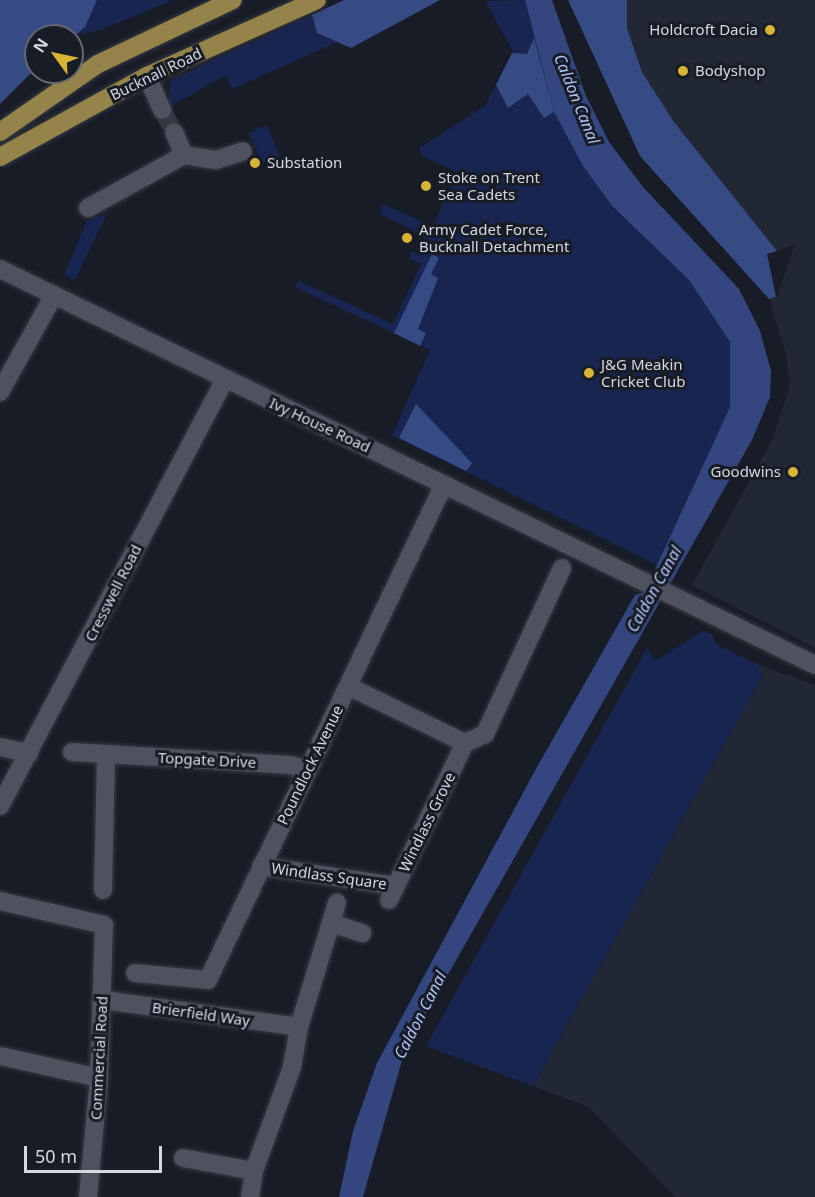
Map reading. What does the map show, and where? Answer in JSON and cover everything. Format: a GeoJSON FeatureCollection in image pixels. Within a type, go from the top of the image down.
{"type":"FeatureCollection","features":[{"type":"Feature","properties":{"kind":"main road"},"geometry":{"type":"LineString","coordinates":[[0,132],[98,64],[233,0]]}},
{"type":"Feature","properties":{"kind":"main road","name":"Bucknall Road"},"geometry":{"type":"LineString","coordinates":[[0,157],[147,76],[316,0]]}},
{"type":"Feature","properties":{"kind":"street"},"geometry":{"type":"LineString","coordinates":[[147,76],[162,110]]}},
{"type":"Feature","properties":{"kind":"street"},"geometry":{"type":"LineString","coordinates":[[174,132],[184,155]]}},
{"type":"Feature","properties":{"kind":"street"},"geometry":{"type":"LineString","coordinates":[[88,208],[184,155],[216,160],[243,151]]}},
{"type":"Feature","properties":{"kind":"street","name":"Ivy House Road"},"geometry":{"type":"LineString","coordinates":[[0,269],[815,665]]}},
{"type":"Feature","properties":{"kind":"street"},"geometry":{"type":"LineString","coordinates":[[0,392],[54,295]]}},
{"type":"Feature","properties":{"kind":"street","name":"Cresswell Road"},"geometry":{"type":"LineString","coordinates":[[0,806],[225,379]]}},
{"type":"Feature","properties":{"kind":"street","name":"Poundlock Avenue"},"geometry":{"type":"LineString","coordinates":[[135,973],[208,980],[444,484]]}},
{"type":"Feature","properties":{"kind":"street"},"geometry":{"type":"LineString","coordinates":[[348,686],[465,743],[485,734],[562,568]]}},
{"type":"Feature","properties":{"kind":"street","name":"Windlass Grove"},"geometry":{"type":"LineString","coordinates":[[393,893],[465,743]]}},
{"type":"Feature","properties":{"kind":"street"},"geometry":{"type":"LineString","coordinates":[[0,747],[29,753]]}},
{"type":"Feature","properties":{"kind":"street","name":"Topgate Drive"},"geometry":{"type":"LineString","coordinates":[[72,752],[291,765],[306,770]]}},
{"type":"Feature","properties":{"kind":"street"},"geometry":{"type":"LineString","coordinates":[[103,890],[106,755]]}},
{"type":"Feature","properties":{"kind":"street","name":"Windlass Square"},"geometry":{"type":"LineString","coordinates":[[261,866],[393,893]]}},
{"type":"Feature","properties":{"kind":"street","name":"Commercial Road"},"geometry":{"type":"LineString","coordinates":[[0,901],[99,921],[105,933],[99,1078],[88,1197]]}},
{"type":"Feature","properties":{"kind":"street"},"geometry":{"type":"LineString","coordinates":[[250,1197],[254,1170],[292,1067],[299,1027],[337,903]]}},
{"type":"Feature","properties":{"kind":"street"},"geometry":{"type":"LineString","coordinates":[[331,923],[362,933]]}},
{"type":"Feature","properties":{"kind":"street","name":"Brierfield Way"},"geometry":{"type":"LineString","coordinates":[[103,999],[299,1027]]}},
{"type":"Feature","properties":{"kind":"street"},"geometry":{"type":"LineString","coordinates":[[0,1056],[99,1078]]}},
{"type":"Feature","properties":{"kind":"street"},"geometry":{"type":"LineString","coordinates":[[183,1158],[254,1170]]}},
{"type":"Feature","properties":{"kind":"shaded area"},"geometry":{"type":"Polygon","coordinates":[[[0,0],[97,0],[84,28],[84,24],[24,24],[24,80],[0,104],[0,0]]]}},
{"type":"Feature","properties":{"kind":"shaded area"},"geometry":{"type":"Polygon","coordinates":[[[97,0],[173,0],[101,30],[84,33],[97,0]]]}},
{"type":"Feature","properties":{"kind":"shaded area"},"geometry":{"type":"Polygon","coordinates":[[[344,0],[440,0],[351,48],[317,33],[312,15],[344,0]]]}},
{"type":"Feature","properties":{"kind":"shaded area"},"geometry":{"type":"Polygon","coordinates":[[[525,0],[554,112],[583,166],[612,207],[689,280],[730,342],[730,407],[657,565],[392,435],[430,350],[295,287],[299,281],[393,324],[421,264],[409,258],[412,251],[417,253],[425,236],[382,215],[380,209],[383,204],[433,226],[457,172],[422,156],[419,148],[485,106],[513,51],[485,1],[525,0]]]}},
{"type":"Feature","properties":{"kind":"shaded area"},"geometry":{"type":"Polygon","coordinates":[[[568,0],[627,0],[627,28],[642,72],[674,122],[777,251],[767,254],[776,297],[769,299],[640,156],[568,0]]]}},
{"type":"Feature","properties":{"kind":"shaded area"},"geometry":{"type":"Polygon","coordinates":[[[627,0],[815,0],[815,648],[692,585],[773,438],[790,385],[786,354],[769,299],[777,297],[795,244],[777,251],[674,122],[642,72],[627,28],[627,0]]]}},
{"type":"Feature","properties":{"kind":"shaded area"},"geometry":{"type":"Polygon","coordinates":[[[312,15],[317,33],[342,40],[232,89],[226,75],[167,108],[171,80],[312,15]]]}},
{"type":"Feature","properties":{"kind":"shaded area"},"geometry":{"type":"Polygon","coordinates":[[[534,38],[554,112],[544,118],[528,94],[508,108],[496,85],[512,53],[527,54],[534,38]]]}},
{"type":"Feature","properties":{"kind":"shaded area"},"geometry":{"type":"Polygon","coordinates":[[[267,125],[280,155],[261,163],[249,133],[267,125]]]}},
{"type":"Feature","properties":{"kind":"shaded area"},"geometry":{"type":"Polygon","coordinates":[[[107,214],[75,280],[64,275],[87,220],[107,214]]]}},
{"type":"Feature","properties":{"kind":"shaded area"},"geometry":{"type":"Polygon","coordinates":[[[432,254],[439,258],[431,274],[438,278],[418,329],[426,333],[420,346],[394,333],[432,254]]]}},
{"type":"Feature","properties":{"kind":"shaded area"},"geometry":{"type":"Polygon","coordinates":[[[416,404],[472,463],[466,471],[399,438],[416,404]]]}},
{"type":"Feature","properties":{"kind":"shaded area"},"geometry":{"type":"Polygon","coordinates":[[[703,631],[712,634],[716,644],[759,665],[763,675],[533,1086],[426,1046],[647,648],[655,661],[703,631]]]}},
{"type":"Feature","properties":{"kind":"shaded area"},"geometry":{"type":"Polygon","coordinates":[[[759,665],[815,685],[815,1197],[675,1197],[589,1107],[533,1086],[763,675],[759,665]]]}},
{"type":"Feature","properties":{"kind":"water","name":"Caldon Canal"},"geometry":{"type":"Polygon","coordinates":[[[525,0],[552,0],[586,96],[609,142],[643,187],[739,289],[760,331],[771,371],[770,397],[752,440],[405,1050],[363,1197],[339,1197],[353,1131],[377,1063],[537,767],[635,595],[642,593],[651,578],[730,407],[730,342],[689,280],[612,206],[583,166],[554,112],[525,0]]]}},
{"type":"Feature","properties":{"kind":"tunnel"},"geometry":{"type":"LineString","coordinates":[[162,110],[174,132]]}},
{"type":"Feature","properties":{"kind":"place","name":"Holdcroft Dacia"},"geometry":{"type":"Point","coordinates":[770,30]}},
{"type":"Feature","properties":{"kind":"place","name":"Bodyshop"},"geometry":{"type":"Point","coordinates":[683,71]}},
{"type":"Feature","properties":{"kind":"place","name":"Substation"},"geometry":{"type":"Point","coordinates":[255,163]}},
{"type":"Feature","properties":{"kind":"place","name":"Stoke on Trent Sea Cadets"},"geometry":{"type":"Point","coordinates":[426,186]}},
{"type":"Feature","properties":{"kind":"place","name":"Army Cadet Force, Bucknall Detachment"},"geometry":{"type":"Point","coordinates":[407,238]}},
{"type":"Feature","properties":{"kind":"place","name":"J&G Meakin Cricket Club"},"geometry":{"type":"Point","coordinates":[589,373]}},
{"type":"Feature","properties":{"kind":"place","name":"Goodwins"},"geometry":{"type":"Point","coordinates":[793,472]}}]}
